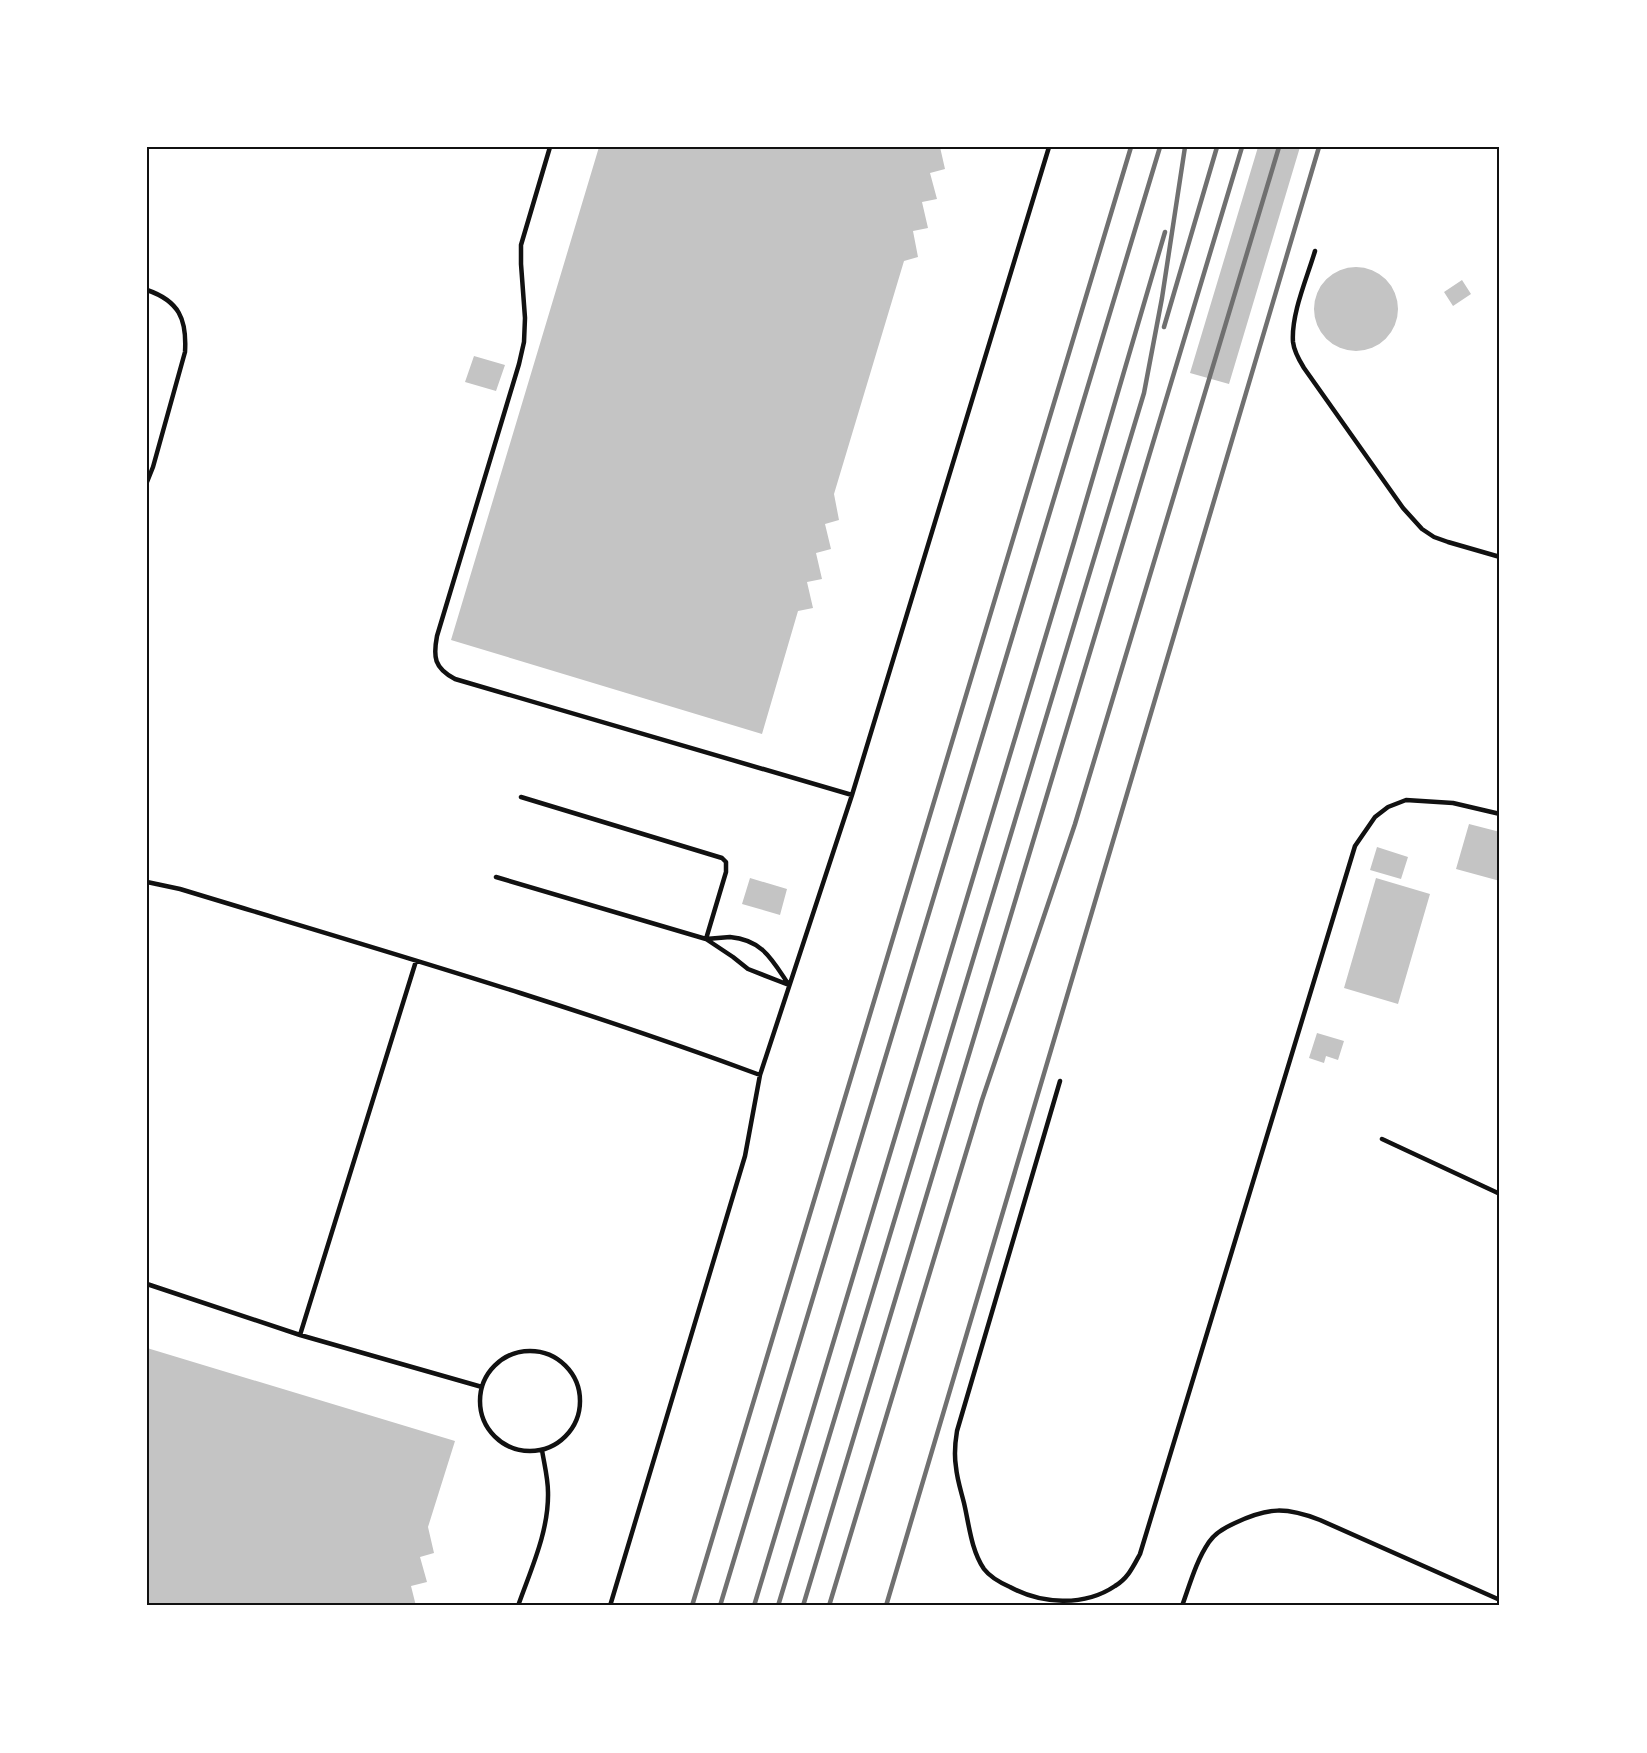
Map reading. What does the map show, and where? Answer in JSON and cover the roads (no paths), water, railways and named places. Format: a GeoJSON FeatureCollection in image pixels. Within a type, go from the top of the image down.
{"type":"FeatureCollection","features":[{"type":"Feature","properties":{"kind":"lane"},"geometry":{"type":"LineString","coordinates":[[550,147],[521,245],[524,342],[437,636],[434,651],[437,664],[443,673],[454,680],[852,795]]}},
{"type":"Feature","properties":{"kind":"lane"},"geometry":{"type":"LineString","coordinates":[[610,1606],[745,1156],[760,1075],[852,795],[1049,147]]}},
{"type":"Feature","properties":{"kind":"lane"},"geometry":{"type":"LineString","coordinates":[[1315,251],[1294,323],[1293,343],[1304,368],[1403,508],[1422,529],[1448,542],[1500,557]]}},
{"type":"Feature","properties":{"kind":"lane"},"geometry":{"type":"LineString","coordinates":[[147,290],[174,304],[183,320],[186,336],[185,352],[147,482]]}},
{"type":"Feature","properties":{"kind":"lane"},"geometry":{"type":"LineString","coordinates":[[521,797],[722,858],[726,862],[726,872],[706,939]]}},
{"type":"Feature","properties":{"kind":"lane"},"geometry":{"type":"LineString","coordinates":[[1060,1081],[957,1431],[955,1449],[956,1468],[975,1550],[985,1570],[1001,1583],[1020,1593],[1041,1600],[1063,1601],[1084,1598],[1116,1586],[1129,1574],[1140,1554],[1356,846],[1375,817],[1388,807],[1406,800],[1453,803],[1500,814]]}},
{"type":"Feature","properties":{"kind":"lane"},"geometry":{"type":"LineString","coordinates":[[496,877],[706,939],[748,969],[789,985]]}},
{"type":"Feature","properties":{"kind":"lane"},"geometry":{"type":"LineString","coordinates":[[147,882],[416,961],[673,1042],[760,1075]]}},
{"type":"Feature","properties":{"kind":"lane"},"geometry":{"type":"LineString","coordinates":[[706,939],[730,937],[753,942],[769,956],[789,985]]}},
{"type":"Feature","properties":{"kind":"lane"},"geometry":{"type":"LineString","coordinates":[[300,1335],[416,961]]}},
{"type":"Feature","properties":{"kind":"lane"},"geometry":{"type":"LineString","coordinates":[[1382,1139],[1500,1194]]}},
{"type":"Feature","properties":{"kind":"lane"},"geometry":{"type":"LineString","coordinates":[[147,1284],[300,1335],[482,1387]]}},
{"type":"Feature","properties":{"kind":"lane"},"geometry":{"type":"LineString","coordinates":[[521,1352],[543,1353],[562,1363],[575,1380],[579,1391],[578,1413],[574,1423],[561,1440],[542,1450],[513,1448],[505,1444],[490,1432],[482,1415],[480,1396],[482,1387],[493,1368],[511,1355],[521,1352]]}},
{"type":"Feature","properties":{"kind":"lane"},"geometry":{"type":"LineString","coordinates":[[519,1606],[548,1508],[548,1490],[542,1450]]}},
{"type":"Feature","properties":{"kind":"lane"},"geometry":{"type":"LineString","coordinates":[[1182,1606],[1197,1563],[1210,1540],[1224,1528],[1249,1516],[1269,1510],[1286,1510],[1320,1520],[1500,1600]]}},
{"type":"Feature","properties":{"kind":"railway"},"geometry":{"type":"LineString","coordinates":[[692,1606],[1131,147]]}},
{"type":"Feature","properties":{"kind":"railway"},"geometry":{"type":"LineString","coordinates":[[720,1606],[1160,147]]}},
{"type":"Feature","properties":{"kind":"railway"},"geometry":{"type":"LineString","coordinates":[[778,1606],[1144,393],[1162,298],[1185,147]]}},
{"type":"Feature","properties":{"kind":"railway"},"geometry":{"type":"LineString","coordinates":[[1164,327],[1217,147]]}},
{"type":"Feature","properties":{"kind":"railway"},"geometry":{"type":"LineString","coordinates":[[803,1606],[1242,147]]}},
{"type":"Feature","properties":{"kind":"railway"},"geometry":{"type":"LineString","coordinates":[[829,1606],[982,1100],[1075,824],[1279,147]]}},
{"type":"Feature","properties":{"kind":"railway"},"geometry":{"type":"LineString","coordinates":[[886,1606],[1319,147]]}},
{"type":"Feature","properties":{"kind":"railway"},"geometry":{"type":"LineString","coordinates":[[754,1606],[1165,232]]}}]}
